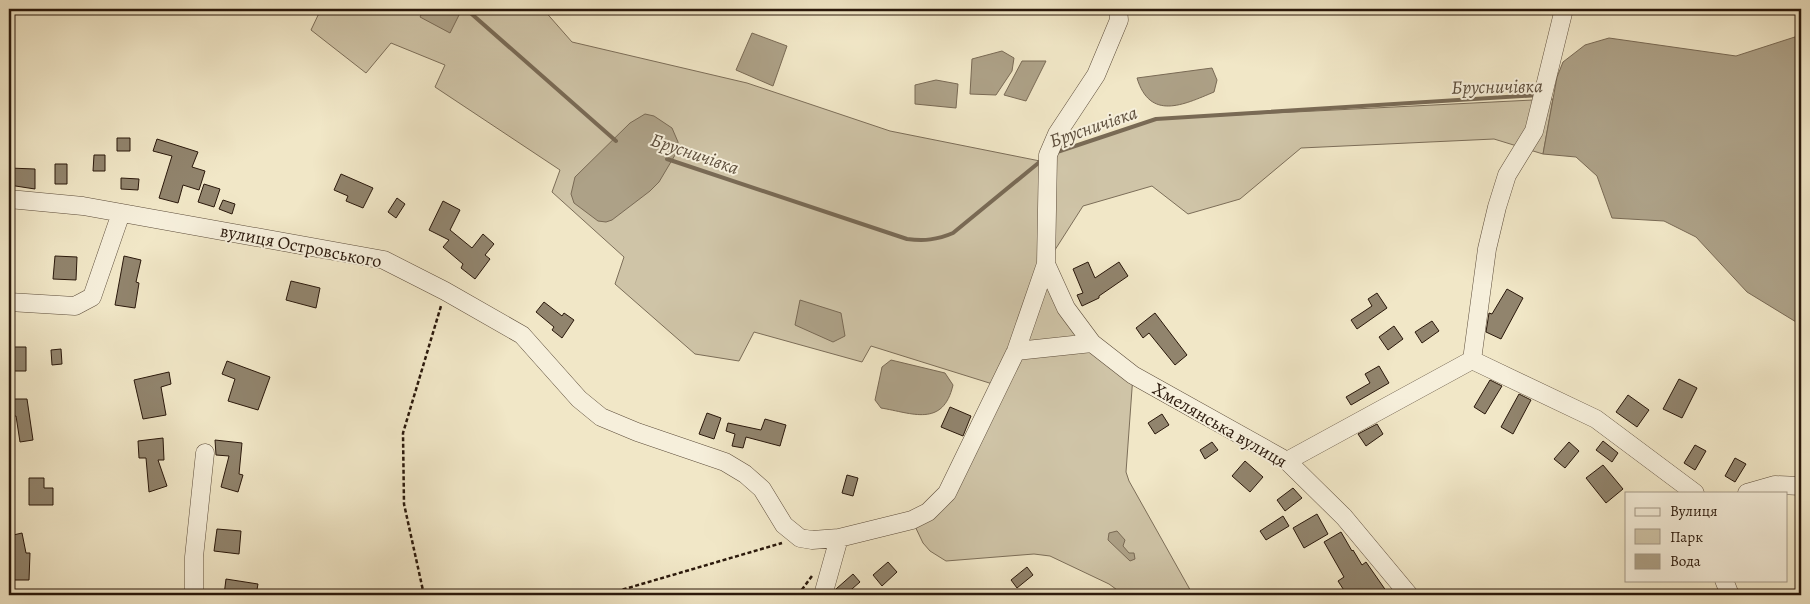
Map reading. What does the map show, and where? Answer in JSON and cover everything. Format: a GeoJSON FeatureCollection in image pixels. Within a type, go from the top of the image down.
{"type":"FeatureCollection","features":[{"type":"Feature","properties":{"kind":"street"},"geometry":{"type":"LineString","coordinates":[[800,538],[812,540],[839,538],[912,520],[928,512],[947,493],[1016,351],[1046,264],[1048,154],[1057,134],[1096,75],[1119,20],[1118,9]]}},
{"type":"Feature","properties":{"kind":"street"},"geometry":{"type":"LineString","coordinates":[[1472,360],[1487,249],[1501,190],[1534,131],[1564,9]]}},
{"type":"Feature","properties":{"kind":"street","name":"вулиця Островського"},"geometry":{"type":"LineString","coordinates":[[9,200],[83,206],[384,260],[445,291],[522,335],[580,398],[601,416],[637,432],[718,459],[745,474],[762,489],[784,525],[800,538]]}},
{"type":"Feature","properties":{"kind":"street"},"geometry":{"type":"LineString","coordinates":[[9,302],[75,306],[92,297],[121,213]]}},
{"type":"Feature","properties":{"kind":"street","name":"Хмелянська вулиця"},"geometry":{"type":"LineString","coordinates":[[1046,264],[1066,308],[1092,343],[1133,375],[1287,461],[1344,517],[1409,595]]}},
{"type":"Feature","properties":{"kind":"street"},"geometry":{"type":"LineString","coordinates":[[1016,351],[1092,343]]}},
{"type":"Feature","properties":{"kind":"street"},"geometry":{"type":"LineString","coordinates":[[1287,461],[1472,360]]}},
{"type":"Feature","properties":{"kind":"street"},"geometry":{"type":"LineString","coordinates":[[1472,360],[1596,419],[1694,492]]}},
{"type":"Feature","properties":{"kind":"street"},"geometry":{"type":"LineString","coordinates":[[194,595],[194,557],[205,453]]}},
{"type":"Feature","properties":{"kind":"street"},"geometry":{"type":"LineString","coordinates":[[1750,492],[1774,485],[1801,486]]}},
{"type":"Feature","properties":{"kind":"street"},"geometry":{"type":"LineString","coordinates":[[823,595],[839,538]]}},
{"type":"Feature","properties":{"kind":"street"},"geometry":{"type":"LineString","coordinates":[[1725,582],[1730,595]]}},
{"type":"Feature","properties":{"kind":"path"},"geometry":{"type":"LineString","coordinates":[[424,595],[404,504],[403,433],[445,291]]}},
{"type":"Feature","properties":{"kind":"path"},"geometry":{"type":"LineString","coordinates":[[604,595],[800,538]]}},
{"type":"Feature","properties":{"kind":"green space"},"geometry":{"type":"Polygon","coordinates":[[[321,9],[543,9],[572,42],[747,83],[890,131],[1045,162],[1048,155],[1156,119],[1553,99],[1543,154],[1494,139],[1301,148],[1240,199],[1188,214],[1152,186],[1083,206],[1046,264],[1066,308],[1133,375],[1126,472],[1129,481],[1193,595],[1124,595],[1109,584],[1050,556],[1034,554],[946,561],[930,551],[923,543],[912,520],[928,512],[999,386],[871,346],[862,362],[754,332],[739,361],[695,354],[615,284],[624,257],[552,192],[560,170],[435,87],[445,65],[391,43],[366,73],[311,30],[321,9]]]}},
{"type":"Feature","properties":{"kind":"water"},"geometry":{"type":"Polygon","coordinates":[[[424,9],[462,9],[450,33],[420,17],[424,9]]]}},
{"type":"Feature","properties":{"kind":"water"},"geometry":{"type":"Polygon","coordinates":[[[752,33],[787,46],[773,86],[736,70],[752,33]]]}},
{"type":"Feature","properties":{"kind":"water"},"geometry":{"type":"Polygon","coordinates":[[[1801,35],[1801,325],[1747,292],[1696,237],[1664,221],[1612,218],[1597,176],[1576,157],[1543,154],[1557,77],[1563,62],[1585,45],[1609,38],[1736,56],[1801,35]]]}},
{"type":"Feature","properties":{"kind":"water"},"geometry":{"type":"Polygon","coordinates":[[[1002,51],[1014,58],[1012,71],[996,95],[970,94],[972,59],[1002,51]]]}},
{"type":"Feature","properties":{"kind":"water"},"geometry":{"type":"Polygon","coordinates":[[[1022,61],[1046,61],[1026,101],[1004,95],[1022,61]]]}},
{"type":"Feature","properties":{"kind":"water"},"geometry":{"type":"Polygon","coordinates":[[[1212,68],[1217,80],[1214,92],[1179,105],[1159,105],[1150,100],[1137,78],[1212,68]]]}},
{"type":"Feature","properties":{"kind":"water"},"geometry":{"type":"Polygon","coordinates":[[[936,80],[958,84],[956,108],[915,104],[915,85],[936,80]]]}},
{"type":"Feature","properties":{"kind":"water"},"geometry":{"type":"Polygon","coordinates":[[[645,114],[654,116],[672,128],[678,142],[678,150],[659,182],[650,191],[612,220],[606,222],[598,221],[574,203],[571,194],[575,177],[630,123],[645,114]]]}},
{"type":"Feature","properties":{"kind":"water"},"geometry":{"type":"Polygon","coordinates":[[[800,300],[841,313],[845,336],[833,342],[795,325],[800,300]]]}},
{"type":"Feature","properties":{"kind":"water"},"geometry":{"type":"Polygon","coordinates":[[[891,360],[945,373],[953,385],[948,399],[942,407],[934,412],[925,414],[881,408],[875,400],[882,367],[891,360]]]}},
{"type":"Feature","properties":{"kind":"water"},"geometry":{"type":"Polygon","coordinates":[[[1117,531],[1125,540],[1123,546],[1129,553],[1134,553],[1135,559],[1130,561],[1108,540],[1109,533],[1117,531]]]}},
{"type":"Feature","properties":{"kind":"building"},"geometry":{"type":"Polygon","coordinates":[[[117,138],[130,138],[130,151],[117,151],[117,138]]]}},
{"type":"Feature","properties":{"kind":"building"},"geometry":{"type":"Polygon","coordinates":[[[157,139],[198,152],[192,167],[205,171],[199,190],[183,185],[178,203],[159,198],[172,156],[153,151],[157,139]]]}},
{"type":"Feature","properties":{"kind":"building"},"geometry":{"type":"Polygon","coordinates":[[[94,155],[105,155],[105,171],[93,171],[94,155]]]}},
{"type":"Feature","properties":{"kind":"building"},"geometry":{"type":"Polygon","coordinates":[[[55,164],[67,164],[67,184],[55,184],[55,164]]]}},
{"type":"Feature","properties":{"kind":"building"},"geometry":{"type":"Polygon","coordinates":[[[9,168],[35,169],[35,189],[9,185],[9,168]]]}},
{"type":"Feature","properties":{"kind":"building"},"geometry":{"type":"Polygon","coordinates":[[[341,174],[373,188],[363,208],[346,201],[348,196],[334,190],[341,174]]]}},
{"type":"Feature","properties":{"kind":"building"},"geometry":{"type":"Polygon","coordinates":[[[121,178],[139,179],[138,190],[121,189],[121,178]]]}},
{"type":"Feature","properties":{"kind":"building"},"geometry":{"type":"Polygon","coordinates":[[[204,184],[220,189],[214,207],[198,202],[204,184]]]}},
{"type":"Feature","properties":{"kind":"building"},"geometry":{"type":"Polygon","coordinates":[[[397,198],[405,204],[396,218],[388,212],[397,198]]]}},
{"type":"Feature","properties":{"kind":"building"},"geometry":{"type":"Polygon","coordinates":[[[223,200],[235,204],[232,214],[219,209],[223,200]]]}},
{"type":"Feature","properties":{"kind":"building"},"geometry":{"type":"Polygon","coordinates":[[[443,201],[460,210],[450,230],[472,248],[483,234],[494,244],[485,255],[490,259],[475,279],[461,268],[463,264],[443,247],[449,240],[429,230],[443,201]]]}},
{"type":"Feature","properties":{"kind":"building"},"geometry":{"type":"Polygon","coordinates":[[[55,256],[77,257],[76,280],[53,279],[55,256]]]}},
{"type":"Feature","properties":{"kind":"building"},"geometry":{"type":"Polygon","coordinates":[[[124,256],[141,260],[136,282],[139,283],[135,308],[115,305],[124,256]]]}},
{"type":"Feature","properties":{"kind":"building"},"geometry":{"type":"Polygon","coordinates":[[[1088,262],[1095,278],[1119,262],[1128,276],[1099,296],[1099,298],[1082,306],[1077,295],[1083,293],[1073,269],[1088,262]]]}},
{"type":"Feature","properties":{"kind":"building"},"geometry":{"type":"Polygon","coordinates":[[[291,281],[320,288],[316,308],[286,300],[291,281]]]}},
{"type":"Feature","properties":{"kind":"building"},"geometry":{"type":"Polygon","coordinates":[[[1507,289],[1523,298],[1501,339],[1486,332],[1489,313],[1492,314],[1507,289]]]}},
{"type":"Feature","properties":{"kind":"building"},"geometry":{"type":"Polygon","coordinates":[[[1377,293],[1387,308],[1357,329],[1351,320],[1372,306],[1368,299],[1377,293]]]}},
{"type":"Feature","properties":{"kind":"building"},"geometry":{"type":"Polygon","coordinates":[[[544,302],[562,316],[564,313],[574,320],[562,338],[552,330],[554,327],[536,312],[544,302]]]}},
{"type":"Feature","properties":{"kind":"building"},"geometry":{"type":"Polygon","coordinates":[[[1155,313],[1187,355],[1175,365],[1149,333],[1143,338],[1136,328],[1155,313]]]}},
{"type":"Feature","properties":{"kind":"building"},"geometry":{"type":"Polygon","coordinates":[[[1432,321],[1439,331],[1422,343],[1415,332],[1432,321]]]}},
{"type":"Feature","properties":{"kind":"building"},"geometry":{"type":"Polygon","coordinates":[[[1394,326],[1403,339],[1388,350],[1379,337],[1394,326]]]}},
{"type":"Feature","properties":{"kind":"building"},"geometry":{"type":"Polygon","coordinates":[[[13,347],[26,347],[26,371],[13,371],[13,347]]]}},
{"type":"Feature","properties":{"kind":"building"},"geometry":{"type":"Polygon","coordinates":[[[61,349],[62,364],[52,365],[51,350],[61,349]]]}},
{"type":"Feature","properties":{"kind":"building"},"geometry":{"type":"Polygon","coordinates":[[[227,361],[270,377],[258,410],[228,401],[235,379],[222,374],[227,361]]]}},
{"type":"Feature","properties":{"kind":"building"},"geometry":{"type":"Polygon","coordinates":[[[1379,366],[1389,383],[1351,405],[1346,397],[1370,383],[1365,374],[1379,366]]]}},
{"type":"Feature","properties":{"kind":"building"},"geometry":{"type":"Polygon","coordinates":[[[169,372],[171,384],[161,387],[166,415],[143,419],[134,380],[169,372]]]}},
{"type":"Feature","properties":{"kind":"building"},"geometry":{"type":"Polygon","coordinates":[[[1679,379],[1697,388],[1682,418],[1663,409],[1679,379]]]}},
{"type":"Feature","properties":{"kind":"building"},"geometry":{"type":"Polygon","coordinates":[[[1490,380],[1502,386],[1485,414],[1474,407],[1490,380]]]}},
{"type":"Feature","properties":{"kind":"building"},"geometry":{"type":"Polygon","coordinates":[[[1519,394],[1531,400],[1513,434],[1501,427],[1519,394]]]}},
{"type":"Feature","properties":{"kind":"building"},"geometry":{"type":"Polygon","coordinates":[[[1628,395],[1649,410],[1637,427],[1616,412],[1628,395]]]}},
{"type":"Feature","properties":{"kind":"building"},"geometry":{"type":"Polygon","coordinates":[[[9,399],[27,399],[33,440],[20,442],[16,416],[9,416],[9,399]]]}},
{"type":"Feature","properties":{"kind":"building"},"geometry":{"type":"Polygon","coordinates":[[[950,407],[971,416],[963,436],[941,427],[950,407]]]}},
{"type":"Feature","properties":{"kind":"building"},"geometry":{"type":"Polygon","coordinates":[[[707,413],[721,418],[714,439],[699,434],[707,413]]]}},
{"type":"Feature","properties":{"kind":"building"},"geometry":{"type":"Polygon","coordinates":[[[1162,414],[1169,425],[1155,434],[1148,423],[1162,414]]]}},
{"type":"Feature","properties":{"kind":"building"},"geometry":{"type":"Polygon","coordinates":[[[765,419],[786,425],[780,446],[746,437],[743,448],[732,446],[735,434],[726,431],[728,423],[761,430],[765,419]]]}},
{"type":"Feature","properties":{"kind":"building"},"geometry":{"type":"Polygon","coordinates":[[[1377,424],[1383,434],[1366,446],[1358,434],[1377,424]]]}},
{"type":"Feature","properties":{"kind":"building"},"geometry":{"type":"Polygon","coordinates":[[[163,438],[164,460],[158,460],[167,486],[149,492],[146,458],[139,458],[138,441],[163,438]]]}},
{"type":"Feature","properties":{"kind":"building"},"geometry":{"type":"Polygon","coordinates":[[[215,440],[242,443],[239,474],[243,475],[238,492],[221,487],[229,456],[216,455],[215,440]]]}},
{"type":"Feature","properties":{"kind":"building"},"geometry":{"type":"Polygon","coordinates":[[[1603,441],[1618,453],[1612,462],[1596,450],[1603,441]]]}},
{"type":"Feature","properties":{"kind":"building"},"geometry":{"type":"Polygon","coordinates":[[[1212,442],[1218,450],[1205,459],[1200,450],[1212,442]]]}},
{"type":"Feature","properties":{"kind":"building"},"geometry":{"type":"Polygon","coordinates":[[[1569,442],[1579,451],[1565,468],[1554,459],[1569,442]]]}},
{"type":"Feature","properties":{"kind":"building"},"geometry":{"type":"Polygon","coordinates":[[[1695,445],[1706,451],[1695,470],[1684,463],[1695,445]]]}},
{"type":"Feature","properties":{"kind":"building"},"geometry":{"type":"Polygon","coordinates":[[[1735,458],[1746,464],[1735,482],[1725,476],[1735,458]]]}},
{"type":"Feature","properties":{"kind":"building"},"geometry":{"type":"Polygon","coordinates":[[[1245,461],[1263,477],[1250,492],[1232,476],[1245,461]]]}},
{"type":"Feature","properties":{"kind":"building"},"geometry":{"type":"Polygon","coordinates":[[[1603,465],[1623,489],[1606,503],[1586,478],[1603,465]]]}},
{"type":"Feature","properties":{"kind":"building"},"geometry":{"type":"Polygon","coordinates":[[[847,475],[858,478],[853,496],[842,493],[847,475]]]}},
{"type":"Feature","properties":{"kind":"building"},"geometry":{"type":"Polygon","coordinates":[[[29,478],[44,478],[44,488],[53,488],[53,505],[29,505],[29,478]]]}},
{"type":"Feature","properties":{"kind":"building"},"geometry":{"type":"Polygon","coordinates":[[[1293,488],[1302,498],[1285,511],[1277,500],[1293,488]]]}},
{"type":"Feature","properties":{"kind":"building"},"geometry":{"type":"Polygon","coordinates":[[[1317,514],[1328,534],[1304,548],[1293,528],[1317,514]]]}},
{"type":"Feature","properties":{"kind":"building"},"geometry":{"type":"Polygon","coordinates":[[[1283,516],[1289,526],[1266,540],[1260,531],[1283,516]]]}},
{"type":"Feature","properties":{"kind":"building"},"geometry":{"type":"Polygon","coordinates":[[[217,529],[241,531],[239,554],[214,551],[217,529]]]}},
{"type":"Feature","properties":{"kind":"building"},"geometry":{"type":"Polygon","coordinates":[[[1341,532],[1362,565],[1366,562],[1389,595],[1347,595],[1338,581],[1344,577],[1324,542],[1341,532]]]}},
{"type":"Feature","properties":{"kind":"building"},"geometry":{"type":"Polygon","coordinates":[[[22,533],[26,553],[30,553],[29,580],[10,580],[11,547],[9,548],[9,536],[22,533]]]}},
{"type":"Feature","properties":{"kind":"building"},"geometry":{"type":"Polygon","coordinates":[[[888,562],[897,572],[882,586],[873,575],[888,562]]]}},
{"type":"Feature","properties":{"kind":"building"},"geometry":{"type":"Polygon","coordinates":[[[1027,567],[1033,575],[1017,588],[1011,580],[1027,567]]]}},
{"type":"Feature","properties":{"kind":"building"},"geometry":{"type":"Polygon","coordinates":[[[853,574],[860,582],[845,595],[834,595],[836,589],[853,574]]]}},
{"type":"Feature","properties":{"kind":"building"},"geometry":{"type":"Polygon","coordinates":[[[226,579],[258,584],[256,595],[224,595],[226,579]]]}},
{"type":"Feature","properties":{"kind":"waterway","name":"Брусничівка"},"geometry":{"type":"LineString","coordinates":[[466,9],[616,141]]}},
{"type":"Feature","properties":{"kind":"waterway","name":"Брусничівка"},"geometry":{"type":"LineString","coordinates":[[1057,152],[1156,119],[1539,95]]}},
{"type":"Feature","properties":{"kind":"waterway","name":"Брусничівка"},"geometry":{"type":"LineString","coordinates":[[667,159],[907,239],[919,240],[936,239],[953,233],[1042,160]]}}]}
